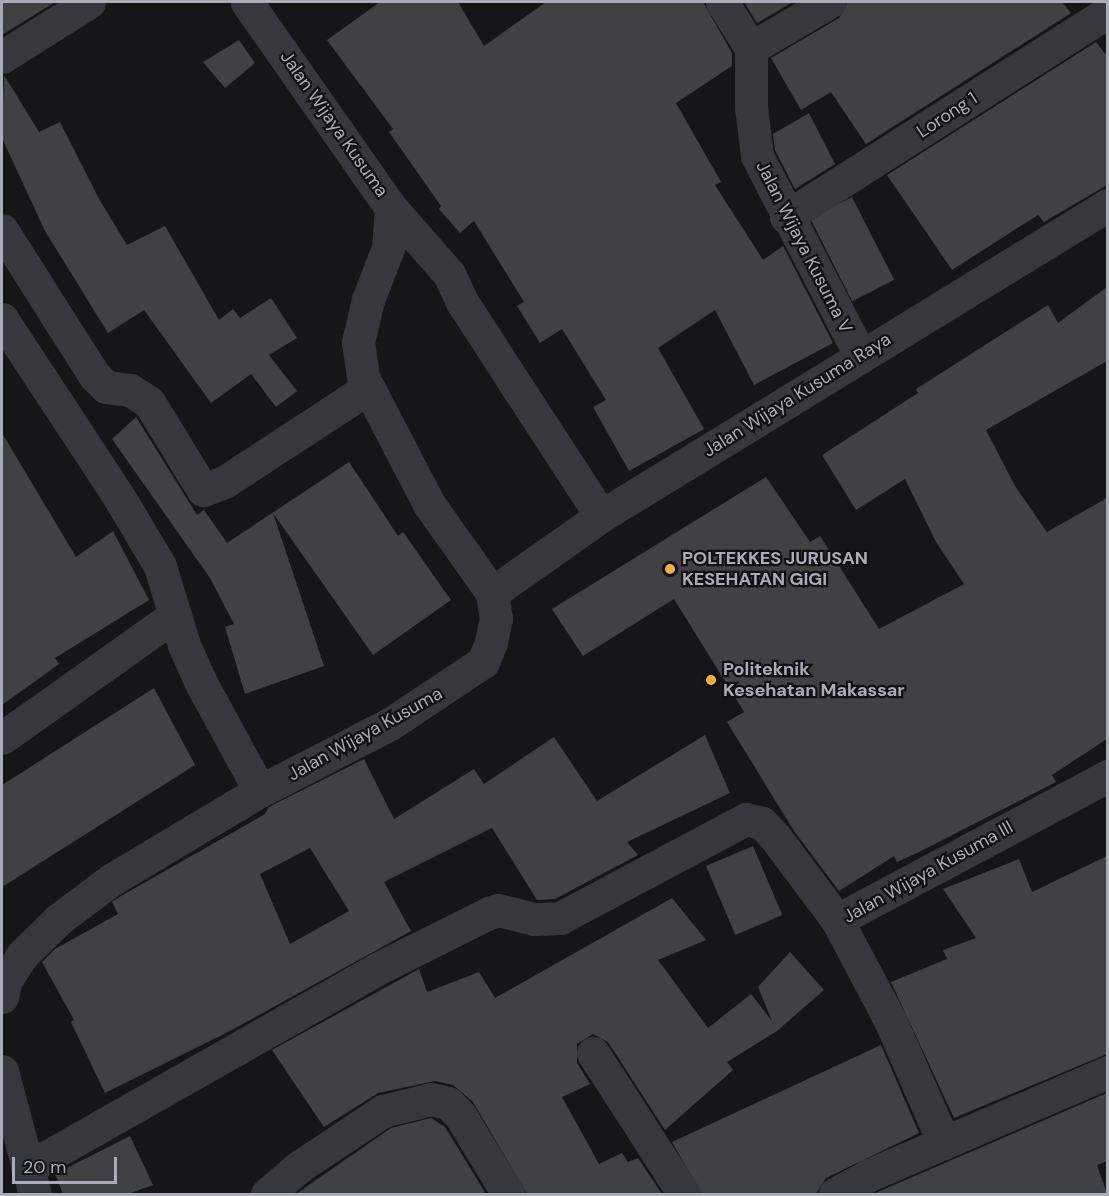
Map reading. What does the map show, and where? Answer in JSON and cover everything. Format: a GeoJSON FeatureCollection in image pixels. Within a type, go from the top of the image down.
{"type":"FeatureCollection","features":[{"type":"Feature","properties":{"kind":"street"},"geometry":{"type":"LineString","coordinates":[[2,57],[89,2]]}},
{"type":"Feature","properties":{"kind":"street","name":"Jalan Wijaya Kusuma"},"geometry":{"type":"LineString","coordinates":[[2,997],[6,980],[23,954],[59,919],[111,880],[260,791],[390,724],[483,662],[496,619],[492,593],[429,504],[368,388],[358,342],[368,300],[388,248],[391,208],[247,2]]}},
{"type":"Feature","properties":{"kind":"street"},"geometry":{"type":"LineString","coordinates":[[722,2],[751,48],[829,2]]}},
{"type":"Feature","properties":{"kind":"street","name":"Lorong 1"},"geometry":{"type":"LineString","coordinates":[[786,217],[1099,10]]}},
{"type":"Feature","properties":{"kind":"street","name":"Jalan Wijaya Kusuma V"},"geometry":{"type":"LineString","coordinates":[[751,48],[753,134],[758,156],[786,217],[860,355]]}},
{"type":"Feature","properties":{"kind":"street","name":"Jalan Wijaya Kusuma Raya"},"geometry":{"type":"LineString","coordinates":[[492,593],[601,516],[1107,205]]}},
{"type":"Feature","properties":{"kind":"street"},"geometry":{"type":"LineString","coordinates":[[391,208],[449,274],[462,302],[601,516]]}},
{"type":"Feature","properties":{"kind":"street"},"geometry":{"type":"LineString","coordinates":[[2,230],[93,375],[106,387],[130,390],[149,402],[203,490],[226,481],[368,388]]}},
{"type":"Feature","properties":{"kind":"street"},"geometry":{"type":"LineString","coordinates":[[2,319],[160,566],[174,615],[201,683],[260,791]]}},
{"type":"Feature","properties":{"kind":"street"},"geometry":{"type":"LineString","coordinates":[[2,738],[174,615]]}},
{"type":"Feature","properties":{"kind":"street","name":"Jalan Wijaya Kusuma III"},"geometry":{"type":"LineString","coordinates":[[944,1143],[891,1022],[837,920],[1107,776]]}},
{"type":"Feature","properties":{"kind":"street"},"geometry":{"type":"LineString","coordinates":[[2,1071],[31,1181],[377,969],[498,910],[535,919],[560,918],[746,819],[762,823],[775,837],[837,920]]}},
{"type":"Feature","properties":{"kind":"street"},"geometry":{"type":"LineString","coordinates":[[592,1053],[684,1194]]}},
{"type":"Feature","properties":{"kind":"street"},"geometry":{"type":"LineString","coordinates":[[835,1194],[869,1175],[1107,1072]]}},
{"type":"Feature","properties":{"kind":"street"},"geometry":{"type":"LineString","coordinates":[[267,1194],[300,1166],[383,1111],[430,1099],[448,1103],[460,1115],[508,1194]]}},
{"type":"Feature","properties":{"kind":"building"},"geometry":{"type":"Polygon","coordinates":[[[2,2],[55,2],[2,35],[2,2]]]}},
{"type":"Feature","properties":{"kind":"building"},"geometry":{"type":"Polygon","coordinates":[[[380,2],[458,2],[484,46],[546,2],[703,2],[732,53],[732,66],[676,103],[721,182],[715,185],[763,260],[783,246],[833,343],[754,385],[715,310],[658,348],[704,429],[629,471],[593,407],[606,400],[562,329],[540,343],[517,306],[524,302],[474,221],[460,233],[439,209],[441,206],[389,132],[393,129],[327,40],[380,2]]]}},
{"type":"Feature","properties":{"kind":"building"},"geometry":{"type":"Polygon","coordinates":[[[744,2],[793,2],[757,23],[744,2]]]}},
{"type":"Feature","properties":{"kind":"building"},"geometry":{"type":"Polygon","coordinates":[[[848,2],[1062,2],[1071,13],[866,144],[831,92],[801,110],[771,58],[839,18],[848,2]]]}},
{"type":"Feature","properties":{"kind":"building"},"geometry":{"type":"Polygon","coordinates":[[[239,40],[255,63],[225,88],[203,62],[239,40]]]}},
{"type":"Feature","properties":{"kind":"building"},"geometry":{"type":"Polygon","coordinates":[[[1096,42],[1107,56],[1107,185],[1044,222],[1038,215],[952,270],[887,175],[1096,42]]]}},
{"type":"Feature","properties":{"kind":"building"},"geometry":{"type":"Polygon","coordinates":[[[4,75],[39,132],[60,122],[99,199],[127,245],[165,226],[219,320],[233,309],[240,318],[271,298],[297,338],[269,355],[297,391],[276,407],[251,374],[211,403],[144,310],[108,333],[45,231],[2,138],[4,75]]]}},
{"type":"Feature","properties":{"kind":"building"},"geometry":{"type":"Polygon","coordinates":[[[809,113],[835,164],[795,189],[775,150],[773,134],[809,113]]]}},
{"type":"Feature","properties":{"kind":"building"},"geometry":{"type":"Polygon","coordinates":[[[852,197],[894,280],[852,301],[810,218],[852,197]]]}},
{"type":"Feature","properties":{"kind":"building"},"geometry":{"type":"Polygon","coordinates":[[[1107,287],[1107,361],[986,430],[1015,486],[1047,532],[1107,498],[1107,739],[1052,775],[1056,782],[919,852],[897,862],[894,856],[839,891],[794,831],[727,722],[744,712],[674,599],[583,656],[552,609],[766,477],[810,542],[820,536],[879,629],[964,584],[936,542],[905,479],[856,510],[822,455],[918,393],[916,389],[1048,305],[1058,323],[1107,287]]]}},
{"type":"Feature","properties":{"kind":"building"},"geometry":{"type":"Polygon","coordinates":[[[136,417],[197,515],[204,510],[227,543],[349,462],[398,536],[403,532],[451,600],[373,655],[273,513],[324,666],[245,694],[225,627],[234,624],[210,578],[112,439],[136,417]]]}},
{"type":"Feature","properties":{"kind":"building"},"geometry":{"type":"Polygon","coordinates":[[[2,433],[76,557],[113,531],[149,600],[55,658],[59,664],[2,705],[2,433]]]}},
{"type":"Feature","properties":{"kind":"building"},"geometry":{"type":"Polygon","coordinates":[[[154,688],[195,765],[2,887],[2,785],[154,688]]]}},
{"type":"Feature","properties":{"kind":"building"},"geometry":{"type":"Polygon","coordinates":[[[705,735],[730,793],[627,842],[638,855],[555,899],[537,900],[492,828],[384,882],[411,931],[230,1031],[105,1093],[71,1022],[74,1020],[42,962],[55,949],[118,914],[112,902],[121,896],[265,814],[269,807],[364,759],[394,819],[474,769],[484,784],[554,737],[597,801],[705,735]],[[310,848],[260,874],[290,944],[349,911],[310,848]]]}},
{"type":"Feature","properties":{"kind":"building"},"geometry":{"type":"Polygon","coordinates":[[[753,846],[782,915],[735,935],[706,866],[753,846]]]}},
{"type":"Feature","properties":{"kind":"building"},"geometry":{"type":"Polygon","coordinates":[[[1107,856],[1107,1054],[954,1118],[891,982],[947,959],[943,950],[976,938],[943,889],[1019,859],[1032,892],[1107,856]]]}},
{"type":"Feature","properties":{"kind":"building"},"geometry":{"type":"Polygon","coordinates":[[[672,898],[706,940],[658,960],[708,1028],[751,994],[772,1021],[758,987],[790,952],[824,990],[777,1031],[727,1062],[733,1070],[665,1130],[608,1042],[593,1034],[577,1044],[577,1063],[590,1084],[562,1097],[599,1164],[622,1153],[628,1162],[638,1158],[662,1194],[527,1194],[473,1102],[453,1085],[435,1081],[378,1093],[324,1127],[272,1050],[419,969],[427,992],[479,972],[495,998],[672,898]]]}},
{"type":"Feature","properties":{"kind":"building"},"geometry":{"type":"Polygon","coordinates":[[[881,1045],[919,1133],[826,1178],[816,1194],[702,1194],[672,1142],[881,1045]]]}},
{"type":"Feature","properties":{"kind":"building"},"geometry":{"type":"Polygon","coordinates":[[[1107,1093],[1107,1161],[1097,1165],[1107,1194],[873,1194],[1107,1093]]]}},
{"type":"Feature","properties":{"kind":"building"},"geometry":{"type":"Polygon","coordinates":[[[431,1118],[445,1127],[486,1194],[296,1194],[391,1128],[431,1118]]]}},
{"type":"Feature","properties":{"kind":"building"},"geometry":{"type":"Polygon","coordinates":[[[130,1136],[153,1185],[128,1194],[63,1194],[55,1174],[130,1136]]]}},
{"type":"Feature","properties":{"kind":"place","name":"POLTEKKES JURUSAN KESEHATAN GIGI"},"geometry":{"type":"Point","coordinates":[670,569]}},
{"type":"Feature","properties":{"kind":"place","name":"Politeknik Kesehatan Makassar"},"geometry":{"type":"Point","coordinates":[711,680]}}]}
